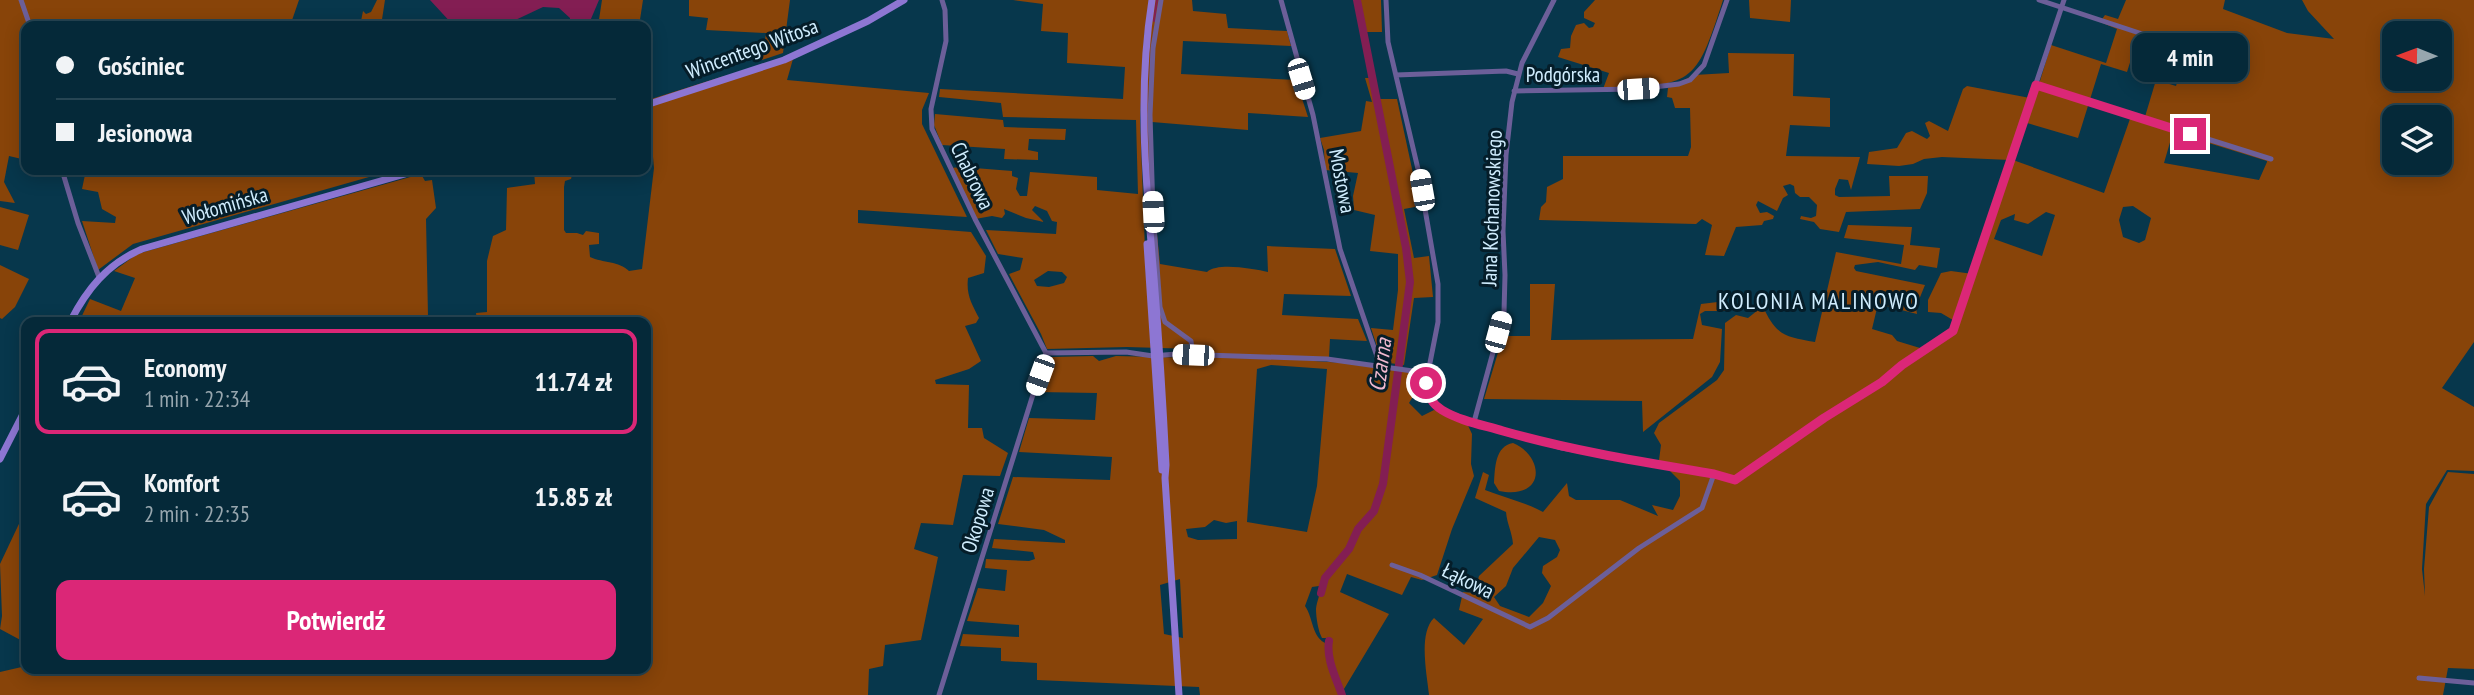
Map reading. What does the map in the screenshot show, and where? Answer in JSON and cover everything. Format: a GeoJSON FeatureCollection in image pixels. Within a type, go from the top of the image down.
{"type":"FeatureCollection","features":[{"type":"Feature","properties":{"kind":"main road","name":"Wincentego Witosa"},"geometry":{"type":"LineString","coordinates":[[651,103],[784,60],[868,22],[904,0]]}},
{"type":"Feature","properties":{"kind":"main road"},"geometry":{"type":"LineString","coordinates":[[1152,0],[1143,98],[1143,145],[1160,449],[1165,478],[1179,695]]}},
{"type":"Feature","properties":{"kind":"main road","name":"Wołomińska"},"geometry":{"type":"LineString","coordinates":[[73,317],[99,277],[122,259],[142,249],[401,175]]}},
{"type":"Feature","properties":{"kind":"main road"},"geometry":{"type":"LineString","coordinates":[[0,459],[21,418]]}},
{"type":"Feature","properties":{"kind":"street"},"geometry":{"type":"LineString","coordinates":[[22,0],[28,21]]}},
{"type":"Feature","properties":{"kind":"street","name":"Chabrowa"},"geometry":{"type":"LineString","coordinates":[[942,0],[946,41],[931,109],[932,129],[975,219],[1046,353]]}},
{"type":"Feature","properties":{"kind":"street"},"geometry":{"type":"LineString","coordinates":[[1161,0],[1153,48],[1150,115],[1160,307],[1165,322],[1191,341],[1193,355]]}},
{"type":"Feature","properties":{"kind":"street","name":"Mostowa"},"geometry":{"type":"LineString","coordinates":[[1281,0],[1313,115],[1340,249],[1380,365]]}},
{"type":"Feature","properties":{"kind":"street"},"geometry":{"type":"LineString","coordinates":[[1386,0],[1386,29],[1418,169],[1438,284],[1437,322],[1427,373],[1427,389],[1434,404],[1446,412],[1474,422],[1562,447],[1735,480],[1951,333],[1958,320],[2064,0]]}},
{"type":"Feature","properties":{"kind":"street","name":"Jana Kochanowskiego"},"geometry":{"type":"LineString","coordinates":[[1474,422],[1504,312],[1506,155],[1514,91],[1518,74],[1535,34],[1554,0]]}},
{"type":"Feature","properties":{"kind":"street","name":"Podgórska"},"geometry":{"type":"LineString","coordinates":[[1514,91],[1638,89],[1690,80],[1704,65],[1727,0]]}},
{"type":"Feature","properties":{"kind":"street"},"geometry":{"type":"LineString","coordinates":[[2039,0],[2197,52]]}},
{"type":"Feature","properties":{"kind":"street","name":"Podgórska"},"geometry":{"type":"LineString","coordinates":[[1396,75],[1506,71],[1518,74]]}},
{"type":"Feature","properties":{"kind":"street"},"geometry":{"type":"LineString","coordinates":[[2036,85],[2271,159]]}},
{"type":"Feature","properties":{"kind":"street"},"geometry":{"type":"LineString","coordinates":[[64,175],[99,277]]}},
{"type":"Feature","properties":{"kind":"street"},"geometry":{"type":"LineString","coordinates":[[1046,353],[1156,353],[1327,359],[1427,373]]}},
{"type":"Feature","properties":{"kind":"street","name":"Okopowa"},"geometry":{"type":"LineString","coordinates":[[939,695],[1046,353]]}},
{"type":"Feature","properties":{"kind":"street","name":"Łąkowa"},"geometry":{"type":"LineString","coordinates":[[1392,565],[1420,575],[1530,627],[1548,618],[1647,543],[1702,508],[1714,474]]}},
{"type":"Feature","properties":{"kind":"street"},"geometry":{"type":"LineString","coordinates":[[2419,678],[2474,683]]}},
{"type":"Feature","properties":{"kind":"shaded area"},"geometry":{"type":"Polygon","coordinates":[[[0,0],[299,0],[292,21],[21,21],[21,159],[9,156],[4,182],[15,203],[0,201],[0,0]]]}},
{"type":"Feature","properties":{"kind":"shaded area"},"geometry":{"type":"Polygon","coordinates":[[[377,0],[385,0],[382,21],[361,21],[363,11],[366,14],[371,12],[377,0]]]}},
{"type":"Feature","properties":{"kind":"shaded area"},"geometry":{"type":"Polygon","coordinates":[[[430,0],[599,0],[590,21],[570,21],[559,8],[543,7],[513,21],[449,21],[430,0]]]}},
{"type":"Feature","properties":{"kind":"shaded area"},"geometry":{"type":"Polygon","coordinates":[[[602,0],[643,0],[640,21],[599,21],[602,0]]]}},
{"type":"Feature","properties":{"kind":"shaded area"},"geometry":{"type":"Polygon","coordinates":[[[689,0],[790,0],[783,53],[762,60],[766,33],[706,30],[708,18],[689,16],[689,0]]]}},
{"type":"Feature","properties":{"kind":"shaded area"},"geometry":{"type":"Polygon","coordinates":[[[1013,0],[1149,0],[1140,120],[1146,276],[1155,276],[1147,164],[1146,71],[1154,0],[1192,0],[1193,11],[1226,14],[1228,28],[1287,31],[1291,46],[1183,41],[1181,74],[1296,80],[1308,117],[1248,113],[1248,130],[1152,122],[1153,194],[1160,264],[1207,272],[1227,267],[1268,272],[1267,246],[1335,249],[1351,296],[1284,294],[1282,315],[1358,319],[1367,341],[1330,339],[1329,357],[1314,361],[1422,374],[1420,385],[1409,403],[1422,416],[1434,410],[1465,419],[1472,434],[1471,464],[1474,476],[1437,575],[1422,580],[1411,577],[1402,595],[1347,574],[1340,592],[1389,614],[1344,689],[1345,695],[1200,695],[1199,687],[1037,680],[1037,663],[1001,661],[1001,648],[960,646],[963,634],[1019,637],[1019,625],[967,621],[978,588],[1005,591],[1007,570],[985,568],[986,559],[1035,559],[1033,552],[992,548],[994,539],[1065,543],[1065,540],[1044,530],[998,524],[1013,477],[1110,480],[1112,457],[1019,452],[1029,418],[1095,420],[1097,393],[1038,392],[1052,357],[1093,356],[1099,361],[1116,356],[1198,358],[1198,350],[1195,349],[1047,349],[1009,274],[1020,270],[1023,258],[998,254],[986,230],[1056,234],[1057,222],[1052,221],[1047,211],[1035,206],[1032,210],[1044,222],[1004,209],[1002,218],[992,216],[975,219],[950,168],[1012,171],[1012,176],[1018,178],[1016,189],[1020,196],[1027,196],[1030,172],[1097,177],[1097,190],[1138,194],[1136,120],[1003,117],[1001,103],[939,97],[940,89],[1123,99],[1125,67],[1067,63],[1068,33],[1041,31],[1043,4],[1013,0]],[[1048,271],[1034,280],[1037,286],[1049,287],[1064,283],[1067,277],[1062,272],[1048,271]],[[1271,365],[1257,369],[1247,522],[1307,532],[1317,486],[1327,369],[1271,365]],[[1214,520],[1205,527],[1186,529],[1188,537],[1198,540],[1237,539],[1237,521],[1226,523],[1214,520]],[[1180,579],[1160,585],[1164,634],[1183,638],[1180,579]],[[1319,586],[1312,587],[1305,606],[1315,632],[1327,644],[1325,649],[1328,649],[1331,645],[1328,638],[1322,638],[1317,620],[1319,586]]]}},
{"type":"Feature","properties":{"kind":"shaded area"},"geometry":{"type":"Polygon","coordinates":[[[1360,0],[1381,0],[1382,32],[1365,32],[1360,0]]]}},
{"type":"Feature","properties":{"kind":"shaded area"},"geometry":{"type":"Polygon","coordinates":[[[1595,0],[1723,0],[1705,50],[1686,75],[1673,82],[1656,85],[1603,89],[1609,73],[1558,57],[1561,49],[1570,48],[1576,25],[1584,23],[1589,28],[1593,27],[1595,23],[1584,18],[1584,12],[1595,0]]]}},
{"type":"Feature","properties":{"kind":"shaded area"},"geometry":{"type":"Polygon","coordinates":[[[1749,0],[1791,0],[1790,22],[1750,18],[1749,0]]]}},
{"type":"Feature","properties":{"kind":"shaded area"},"geometry":{"type":"Polygon","coordinates":[[[2126,0],[2225,0],[2223,9],[2287,33],[2334,39],[2308,11],[2302,0],[2474,0],[2474,342],[2442,388],[2474,407],[2474,471],[2447,470],[2426,504],[2422,569],[2425,596],[2424,569],[2429,507],[2448,472],[2474,474],[2474,669],[2448,668],[2443,695],[1429,695],[1425,644],[1429,625],[1434,618],[1464,645],[1483,619],[1459,610],[1463,592],[1474,593],[1479,576],[1513,544],[1506,512],[1475,498],[1483,472],[1489,475],[1485,490],[1543,512],[1567,483],[1569,496],[1576,500],[1620,500],[1658,516],[1652,505],[1673,510],[1680,496],[1680,481],[1659,460],[1661,445],[1654,433],[1659,423],[1717,380],[1724,370],[1725,323],[1736,315],[1748,318],[1758,310],[1765,311],[1779,331],[1815,342],[1836,252],[1901,264],[1904,245],[1844,238],[1848,225],[1912,227],[1910,245],[1940,248],[1937,268],[1919,265],[1915,270],[1878,262],[1855,265],[1856,271],[1925,285],[1916,307],[1917,314],[1878,304],[1872,329],[1920,348],[1899,364],[1951,333],[1958,323],[1941,313],[1928,312],[1928,300],[1941,273],[1951,271],[1973,274],[2013,160],[2104,193],[2131,116],[2144,120],[2156,80],[2176,86],[2186,53],[2177,45],[2138,37],[2127,72],[2101,64],[2078,138],[2027,123],[2051,45],[2106,63],[2117,29],[2100,22],[2105,15],[2118,19],[2126,0]],[[2173,132],[2164,163],[2259,180],[2267,161],[2173,132]],[[2133,206],[2123,207],[2119,220],[2123,237],[2139,243],[2145,240],[2151,218],[2133,206]],[[2046,212],[2028,224],[2014,220],[2015,214],[2001,220],[1994,239],[2042,256],[2055,215],[2046,212]],[[1539,537],[1513,568],[1506,586],[1494,597],[1500,606],[1529,617],[1543,603],[1551,586],[1542,573],[1543,566],[1557,557],[1560,550],[1555,540],[1539,537]]]}},
{"type":"Feature","properties":{"kind":"shaded area"},"geometry":{"type":"Polygon","coordinates":[[[1728,53],[1794,54],[1793,96],[1830,98],[1830,127],[1790,125],[1786,156],[1860,157],[1851,190],[1848,180],[1839,179],[1835,195],[1839,197],[1890,196],[1889,176],[1928,176],[1927,193],[1920,209],[1846,212],[1839,232],[1820,229],[1814,222],[1800,219],[1801,216],[1816,216],[1817,205],[1809,197],[1800,197],[1790,184],[1783,186],[1788,195],[1783,198],[1777,211],[1758,201],[1756,205],[1760,213],[1767,212],[1774,216],[1773,219],[1764,221],[1762,225],[1736,227],[1724,256],[1705,255],[1712,225],[1702,219],[1696,224],[1539,220],[1541,207],[1546,202],[1547,187],[1563,179],[1563,156],[1688,156],[1691,147],[1690,108],[1675,108],[1672,98],[1667,97],[1668,88],[1694,75],[1729,73],[1728,53]]]}},
{"type":"Feature","properties":{"kind":"shaded area"},"geometry":{"type":"Polygon","coordinates":[[[793,59],[787,80],[929,93],[922,110],[922,124],[967,217],[858,210],[858,223],[971,232],[986,256],[984,273],[968,278],[969,294],[979,318],[976,323],[965,326],[981,361],[969,369],[935,380],[936,384],[969,385],[968,428],[982,428],[984,438],[1008,453],[1000,476],[963,475],[953,525],[921,523],[914,549],[938,557],[921,640],[885,645],[883,666],[869,669],[868,695],[0,695],[0,672],[21,667],[21,674],[651,674],[651,317],[476,317],[476,313],[487,312],[487,261],[493,236],[506,230],[507,188],[535,184],[534,175],[572,175],[571,179],[565,181],[564,187],[564,230],[566,233],[583,235],[586,231],[599,233],[599,244],[589,245],[590,257],[621,265],[629,271],[642,269],[654,168],[651,99],[721,77],[793,59]]]}},
{"type":"Feature","properties":{"kind":"shaded area"},"geometry":{"type":"Polygon","coordinates":[[[1365,78],[1372,78],[1397,210],[1399,209],[1378,99],[1397,99],[1420,206],[1404,209],[1414,258],[1429,256],[1433,297],[1414,298],[1404,365],[1382,362],[1371,328],[1393,330],[1398,290],[1398,254],[1370,251],[1375,215],[1354,210],[1353,196],[1358,173],[1325,170],[1320,138],[1361,131],[1366,101],[1372,102],[1365,78]]]}},
{"type":"Feature","properties":{"kind":"shaded area"},"geometry":{"type":"Polygon","coordinates":[[[1967,86],[2030,98],[2010,160],[1942,157],[1899,166],[1867,164],[1869,152],[1897,148],[1906,133],[1912,131],[1927,139],[1930,136],[1925,123],[1929,121],[1948,131],[1963,89],[1967,86]]]}},
{"type":"Feature","properties":{"kind":"shaded area"},"geometry":{"type":"Polygon","coordinates":[[[935,114],[1003,120],[1004,127],[1066,129],[1065,140],[1029,139],[1028,150],[1038,152],[1038,160],[1004,159],[1005,149],[942,145],[934,125],[935,114]]]}},
{"type":"Feature","properties":{"kind":"shaded area"},"geometry":{"type":"Polygon","coordinates":[[[85,175],[369,177],[133,244],[98,270],[82,221],[115,223],[116,217],[102,209],[98,192],[82,189],[85,175]]]}},
{"type":"Feature","properties":{"kind":"shaded area"},"geometry":{"type":"Polygon","coordinates":[[[422,175],[425,181],[432,180],[436,208],[426,219],[428,316],[449,317],[81,317],[90,299],[121,311],[135,278],[114,271],[137,254],[422,175]]]}},
{"type":"Feature","properties":{"kind":"shaded area"},"geometry":{"type":"Polygon","coordinates":[[[0,207],[29,215],[18,250],[0,245],[0,207]]]}},
{"type":"Feature","properties":{"kind":"shaded area"},"geometry":{"type":"Polygon","coordinates":[[[0,265],[29,279],[15,307],[2,319],[0,318],[0,265]]]}},
{"type":"Feature","properties":{"kind":"shaded area"},"geometry":{"type":"Polygon","coordinates":[[[1530,284],[1555,284],[1551,340],[1693,339],[1701,304],[1726,301],[1725,311],[1705,311],[1700,314],[1702,325],[1722,329],[1720,362],[1712,377],[1643,432],[1642,401],[1484,399],[1503,336],[1530,336],[1530,284]]]}},
{"type":"Feature","properties":{"kind":"shaded area"},"geometry":{"type":"Polygon","coordinates":[[[1513,443],[1531,457],[1536,475],[1533,483],[1526,489],[1515,492],[1499,491],[1494,483],[1497,458],[1503,448],[1513,443]]]}},
{"type":"Feature","properties":{"kind":"shaded area"},"geometry":{"type":"Polygon","coordinates":[[[21,520],[21,640],[0,629],[0,564],[21,520]]]}},
{"type":"Feature","properties":{"kind":"waterway"},"geometry":{"type":"LineString","coordinates":[[1154,21],[1157,0]]}},
{"type":"Feature","properties":{"kind":"waterway","name":"Czarna"},"geometry":{"type":"LineString","coordinates":[[1321,593],[1325,578],[1349,549],[1358,529],[1374,511],[1383,484],[1410,282],[1406,248],[1357,0]]}},
{"type":"Feature","properties":{"kind":"waterway","name":"Czarna"},"geometry":{"type":"LineString","coordinates":[[1329,641],[1330,662],[1342,695]]}},
{"type":"Feature","properties":{"kind":"district","name":"KOLONIA MALINOWO"},"geometry":{"type":"Point","coordinates":[1819,301]}},
{"type":"Feature","properties":{"kind":"route"},"geometry":{"type":"LineString","coordinates":[[1426,383],[1428,394],[1436,406],[1474,422],[1562,447],[1735,480],[1953,331],[2036,85],[2190,134]]}}]}
